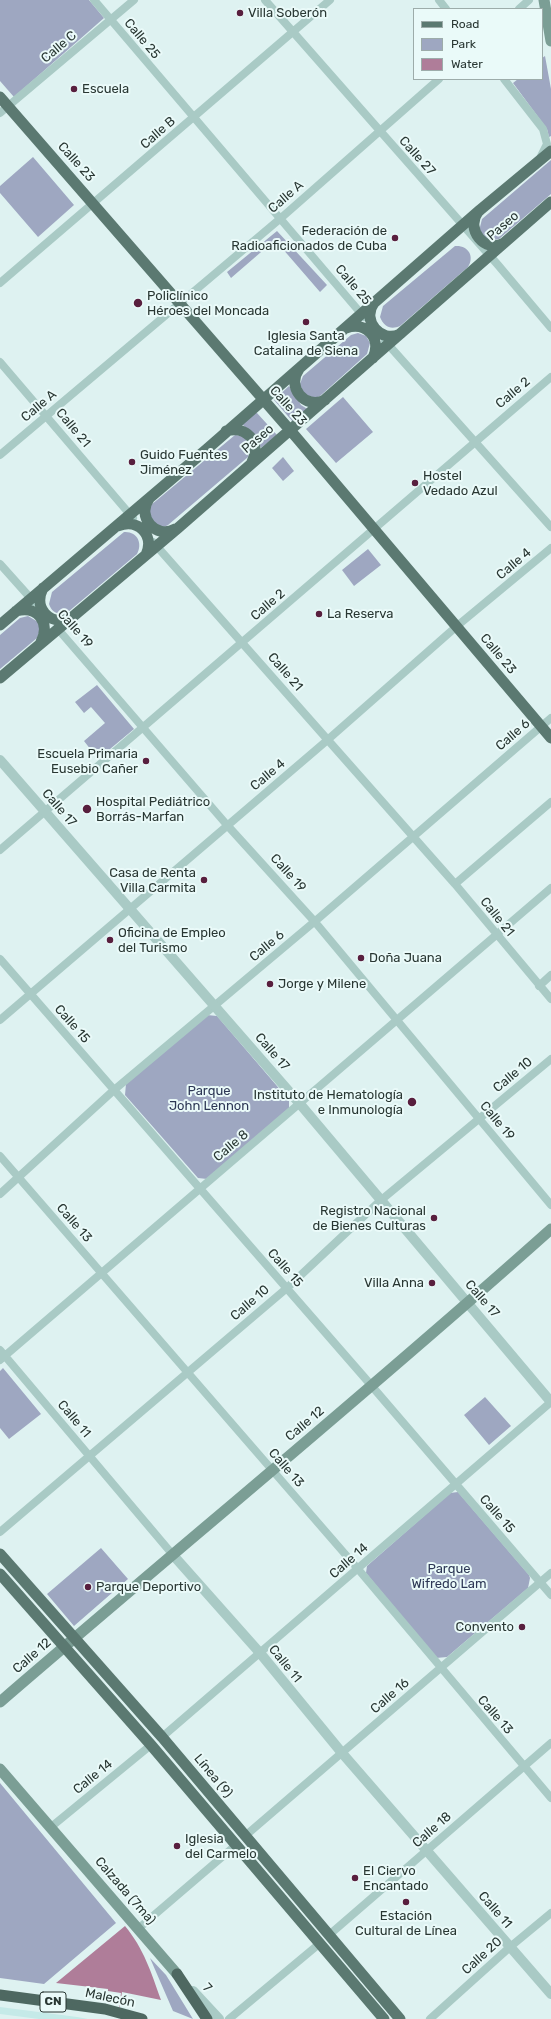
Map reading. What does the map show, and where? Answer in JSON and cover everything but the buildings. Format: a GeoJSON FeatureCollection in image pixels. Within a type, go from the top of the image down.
{"type":"FeatureCollection","features":[{"type":"Feature","properties":{"kind":"highway"},"geometry":{"type":"LineString","coordinates":[[177,1974],[207,2019]]}},
{"type":"Feature","properties":{"kind":"highway","name":"Malecón"},"geometry":{"type":"LineString","coordinates":[[0,1995],[105,2009],[142,2019]]}},
{"type":"Feature","properties":{"kind":"main road"},"geometry":{"type":"LineString","coordinates":[[544,0],[551,41]]}},
{"type":"Feature","properties":{"kind":"main road","name":"Calle 23"},"geometry":{"type":"LineString","coordinates":[[0,98],[4,110],[94,203],[290,430],[551,738]]}},
{"type":"Feature","properties":{"kind":"main road","name":"Paseo"},"geometry":{"type":"LineString","coordinates":[[0,625],[118,526],[150,496],[551,150]]}},
{"type":"Feature","properties":{"kind":"main road","name":"Paseo"},"geometry":{"type":"LineString","coordinates":[[0,678],[57,628],[146,556],[156,545],[178,528],[252,462],[328,398],[551,202]]}},
{"type":"Feature","properties":{"kind":"main road"},"geometry":{"type":"LineString","coordinates":[[480,210],[476,215],[474,227],[478,238],[483,242],[495,246],[508,241]]}},
{"type":"Feature","properties":{"kind":"main road"},"geometry":{"type":"LineString","coordinates":[[451,236],[464,234],[476,240],[482,253],[478,266]]}},
{"type":"Feature","properties":{"kind":"main road"},"geometry":{"type":"LineString","coordinates":[[376,301],[370,312],[372,324],[375,329],[380,333],[391,337],[403,332]]}},
{"type":"Feature","properties":{"kind":"main road"},"geometry":{"type":"LineString","coordinates":[[346,328],[359,326],[371,333],[376,345],[373,358]]}},
{"type":"Feature","properties":{"kind":"main road"},"geometry":{"type":"LineString","coordinates":[[300,367],[294,384],[299,395],[304,399],[316,403],[328,398]]}},
{"type":"Feature","properties":{"kind":"main road"},"geometry":{"type":"LineString","coordinates":[[226,431],[239,430],[251,437],[256,449],[252,462]]}},
{"type":"Feature","properties":{"kind":"main road"},"geometry":{"type":"LineString","coordinates":[[150,496],[147,501],[144,514],[149,525],[154,529],[166,532],[178,528]]}},
{"type":"Feature","properties":{"kind":"main road"},"geometry":{"type":"LineString","coordinates":[[118,526],[132,523],[143,530],[149,542],[146,556]]}},
{"type":"Feature","properties":{"kind":"main road"},"geometry":{"type":"LineString","coordinates":[[43,588],[39,601],[44,613],[56,621],[69,619]]}},
{"type":"Feature","properties":{"kind":"main road"},"geometry":{"type":"LineString","coordinates":[[16,611],[29,610],[40,617],[44,622],[45,630],[41,642]]}},
{"type":"Feature","properties":{"kind":"main road","name":"Calle 12"},"geometry":{"type":"LineString","coordinates":[[0,1702],[372,1386],[551,1228]]}},
{"type":"Feature","properties":{"kind":"main road","name":"Línea (9)"},"geometry":{"type":"LineString","coordinates":[[0,1554],[162,1737],[400,2019]]}},
{"type":"Feature","properties":{"kind":"main road","name":"Línea (9)"},"geometry":{"type":"LineString","coordinates":[[0,1574],[151,1745],[384,2019]]}},
{"type":"Feature","properties":{"kind":"main road","name":"Calzada (7ma)"},"geometry":{"type":"LineString","coordinates":[[0,1769],[139,1928],[177,1974]]}},
{"type":"Feature","properties":{"kind":"street","name":"Calle 25"},"geometry":{"type":"LineString","coordinates":[[94,0],[388,345],[551,527]]}},
{"type":"Feature","properties":{"kind":"street","name":"Calle C"},"geometry":{"type":"LineString","coordinates":[[4,110],[134,0]]}},
{"type":"Feature","properties":{"kind":"street","name":"Calle 27"},"geometry":{"type":"LineString","coordinates":[[265,0],[463,225],[551,328]]}},
{"type":"Feature","properties":{"kind":"street","name":"Calle B"},"geometry":{"type":"LineString","coordinates":[[0,283],[330,0]]}},
{"type":"Feature","properties":{"kind":"street"},"geometry":{"type":"LineString","coordinates":[[439,0],[445,8]]}},
{"type":"Feature","properties":{"kind":"street"},"geometry":{"type":"LineString","coordinates":[[520,8],[529,0]]}},
{"type":"Feature","properties":{"kind":"street","name":"Calle A"},"geometry":{"type":"LineString","coordinates":[[0,455],[281,218],[438,80]]}},
{"type":"Feature","properties":{"kind":"street"},"geometry":{"type":"LineString","coordinates":[[505,80],[545,134],[546,149],[537,163]]}},
{"type":"Feature","properties":{"kind":"street","name":"Calle 21"},"geometry":{"type":"LineString","coordinates":[[0,362],[156,545],[455,884],[496,935],[551,999]]}},
{"type":"Feature","properties":{"kind":"street","name":"Calle 2"},"geometry":{"type":"LineString","coordinates":[[0,850],[144,728],[551,377]]}},
{"type":"Feature","properties":{"kind":"street","name":"Calle 4"},"geometry":{"type":"LineString","coordinates":[[0,1020],[328,740],[457,626],[551,548]]}},
{"type":"Feature","properties":{"kind":"street","name":"Calle 19"},"geometry":{"type":"LineString","coordinates":[[0,564],[227,825],[315,922],[478,1120],[551,1205]]}},
{"type":"Feature","properties":{"kind":"street","name":"Calle 6"},"geometry":{"type":"LineString","coordinates":[[0,1194],[114,1090],[315,922],[551,718]]}},
{"type":"Feature","properties":{"kind":"street","name":"Calle 17"},"geometry":{"type":"LineString","coordinates":[[0,760],[300,1104],[380,1201],[468,1302],[551,1402]]}},
{"type":"Feature","properties":{"kind":"street"},"geometry":{"type":"LineString","coordinates":[[455,884],[551,802]]}},
{"type":"Feature","properties":{"kind":"street","name":"Calle 8"},"geometry":{"type":"LineString","coordinates":[[2,1355],[101,1274],[551,888]]}},
{"type":"Feature","properties":{"kind":"street","name":"Calle 15"},"geometry":{"type":"LineString","coordinates":[[0,959],[372,1386],[551,1595]]}},
{"type":"Feature","properties":{"kind":"street"},"geometry":{"type":"LineString","coordinates":[[539,986],[551,975]]}},
{"type":"Feature","properties":{"kind":"street","name":"Calle 10"},"geometry":{"type":"LineString","coordinates":[[0,1532],[287,1288],[380,1201],[551,1060]]}},
{"type":"Feature","properties":{"kind":"street","name":"Calle 13"},"geometry":{"type":"LineString","coordinates":[[0,1156],[358,1570],[440,1669],[551,1798]]}},
{"type":"Feature","properties":{"kind":"street","name":"Calle 11"},"geometry":{"type":"LineString","coordinates":[[2,1355],[88,1457],[260,1653],[342,1753],[551,1994]]}},
{"type":"Feature","properties":{"kind":"street","name":"Calle 14"},"geometry":{"type":"LineString","coordinates":[[162,1737],[358,1570],[551,1402]]}},
{"type":"Feature","properties":{"kind":"street","name":"Calle 16"},"geometry":{"type":"LineString","coordinates":[[245,1836],[551,1573]]}},
{"type":"Feature","properties":{"kind":"street","name":"Calle 18"},"geometry":{"type":"LineString","coordinates":[[329,1935],[551,1743]]}},
{"type":"Feature","properties":{"kind":"street","name":"Calle 14"},"geometry":{"type":"LineString","coordinates":[[51,1827],[151,1745]]}},
{"type":"Feature","properties":{"kind":"street"},"geometry":{"type":"LineString","coordinates":[[139,1928],[236,1845]]}},
{"type":"Feature","properties":{"kind":"street","name":"Calle 20"},"geometry":{"type":"LineString","coordinates":[[430,2019],[510,1947],[551,1913]]}},
{"type":"Feature","properties":{"kind":"street"},"geometry":{"type":"LineString","coordinates":[[229,2019],[319,1944]]}},
{"type":"Feature","properties":{"kind":"street","name":"7"},"geometry":{"type":"LineString","coordinates":[[177,1974],[219,2019]]}},
{"type":"Feature","properties":{"kind":"green space"},"geometry":{"type":"Polygon","coordinates":[[[0,0],[89,0],[104,18],[14,97],[0,81],[0,0]]]}},
{"type":"Feature","properties":{"kind":"green space"},"geometry":{"type":"Polygon","coordinates":[[[545,56],[551,89],[551,136],[549,137],[547,129],[513,83],[517,80],[543,80],[543,57],[545,56]]]}},
{"type":"Feature","properties":{"kind":"green space"},"geometry":{"type":"Polygon","coordinates":[[[33,157],[74,205],[38,237],[0,193],[0,186],[33,157]]]}},
{"type":"Feature","properties":{"kind":"green space"},"geometry":{"type":"Polygon","coordinates":[[[551,160],[551,194],[499,239],[490,241],[479,231],[482,219],[551,160]]]}},
{"type":"Feature","properties":{"kind":"green space"},"geometry":{"type":"Polygon","coordinates":[[[277,231],[327,285],[320,292],[275,240],[231,278],[227,272],[277,231]]]}},
{"type":"Feature","properties":{"kind":"green space"},"geometry":{"type":"Polygon","coordinates":[[[455,246],[464,247],[469,252],[471,259],[468,267],[400,326],[394,328],[388,327],[380,317],[383,306],[455,246]]]}},
{"type":"Feature","properties":{"kind":"green space"},"geometry":{"type":"Polygon","coordinates":[[[358,333],[366,336],[370,343],[367,354],[320,396],[316,398],[304,395],[300,384],[303,376],[351,335],[358,333]]]}},
{"type":"Feature","properties":{"kind":"green space"},"geometry":{"type":"Polygon","coordinates":[[[289,386],[301,405],[309,410],[293,422],[274,400],[289,386]]]}},
{"type":"Feature","properties":{"kind":"green space"},"geometry":{"type":"Polygon","coordinates":[[[343,397],[373,432],[336,463],[306,429],[343,397]]]}},
{"type":"Feature","properties":{"kind":"green space"},"geometry":{"type":"Polygon","coordinates":[[[257,413],[277,435],[261,448],[258,440],[242,424],[257,413]]]}},
{"type":"Feature","properties":{"kind":"green space"},"geometry":{"type":"Polygon","coordinates":[[[235,435],[243,436],[250,445],[248,457],[168,525],[164,527],[152,524],[149,508],[151,505],[235,435]]]}},
{"type":"Feature","properties":{"kind":"green space"},"geometry":{"type":"Polygon","coordinates":[[[283,457],[294,471],[283,481],[272,468],[283,457]]]}},
{"type":"Feature","properties":{"kind":"green space"},"geometry":{"type":"Polygon","coordinates":[[[124,532],[132,533],[138,538],[139,550],[137,554],[68,612],[59,614],[54,612],[49,604],[52,592],[124,532]]]}},
{"type":"Feature","properties":{"kind":"green space"},"geometry":{"type":"Polygon","coordinates":[[[368,549],[381,565],[354,586],[342,570],[368,549]]]}},
{"type":"Feature","properties":{"kind":"green space"},"geometry":{"type":"Polygon","coordinates":[[[28,616],[38,622],[40,630],[37,638],[0,669],[0,635],[20,618],[28,616]]]}},
{"type":"Feature","properties":{"kind":"green space"},"geometry":{"type":"Polygon","coordinates":[[[97,685],[134,729],[98,759],[84,741],[105,723],[91,707],[84,713],[75,702],[97,685]]]}},
{"type":"Feature","properties":{"kind":"green space","name":"Parque John Lennon"},"geometry":{"type":"Polygon","coordinates":[[[207,1015],[217,1016],[289,1100],[289,1111],[207,1179],[198,1178],[125,1095],[126,1084],[207,1015]]]}},
{"type":"Feature","properties":{"kind":"green space"},"geometry":{"type":"Polygon","coordinates":[[[3,1368],[41,1414],[9,1439],[0,1428],[0,1371],[3,1368]]]}},
{"type":"Feature","properties":{"kind":"green space"},"geometry":{"type":"Polygon","coordinates":[[[485,1397],[511,1426],[489,1445],[464,1415],[485,1397]]]}},
{"type":"Feature","properties":{"kind":"green space","name":"Parque Wifredo Lam"},"geometry":{"type":"Polygon","coordinates":[[[458,1492],[530,1578],[528,1588],[447,1657],[436,1658],[366,1573],[367,1566],[450,1493],[458,1492]]]}},
{"type":"Feature","properties":{"kind":"green space","name":"Parque Deportivo"},"geometry":{"type":"Polygon","coordinates":[[[101,1548],[128,1579],[74,1626],[47,1594],[101,1548]]]}},
{"type":"Feature","properties":{"kind":"green space"},"geometry":{"type":"Polygon","coordinates":[[[0,1783],[116,1923],[44,1984],[0,1978],[0,1783]]]}},
{"type":"Feature","properties":{"kind":"green space"},"geometry":{"type":"Polygon","coordinates":[[[150,1958],[166,1975],[193,2019],[173,2011],[150,1958]]]}},
{"type":"Feature","properties":{"kind":"shaded area"},"geometry":{"type":"Polygon","coordinates":[[[0,2007],[88,2019],[39,2019],[0,2014],[0,2007]]]}},
{"type":"Feature","properties":{"kind":"water"},"geometry":{"type":"Polygon","coordinates":[[[125,1926],[142,1952],[161,2000],[122,1992],[118,2019],[108,1996],[108,1989],[56,1983],[125,1926]]]}},
{"type":"Feature","properties":{"kind":"pier"},"geometry":{"type":"Polygon","coordinates":[[[108,1991],[121,1993],[118,2019],[104,2019],[108,1991]]]}},
{"type":"Feature","properties":{"kind":"place","name":"Villa Soberón"},"geometry":{"type":"Point","coordinates":[240,13]}},
{"type":"Feature","properties":{"kind":"place","name":"Escuela"},"geometry":{"type":"Point","coordinates":[74,89]}},
{"type":"Feature","properties":{"kind":"place","name":"Federación de Radioaficionados de Cuba"},"geometry":{"type":"Point","coordinates":[395,238]}},
{"type":"Feature","properties":{"kind":"place","name":"Policlínico Héroes del Moncada"},"geometry":{"type":"Point","coordinates":[138,303]}},
{"type":"Feature","properties":{"kind":"place","name":"Iglesia Santa Catalina de Siena"},"geometry":{"type":"Point","coordinates":[306,322]}},
{"type":"Feature","properties":{"kind":"place","name":"Guido Fuentes Jiménez"},"geometry":{"type":"Point","coordinates":[132,462]}},
{"type":"Feature","properties":{"kind":"place","name":"Hostel Vedado Azul"},"geometry":{"type":"Point","coordinates":[415,483]}},
{"type":"Feature","properties":{"kind":"place","name":"La Reserva"},"geometry":{"type":"Point","coordinates":[319,614]}},
{"type":"Feature","properties":{"kind":"place","name":"Escuela Primaria Eusebio Cañer"},"geometry":{"type":"Point","coordinates":[146,761]}},
{"type":"Feature","properties":{"kind":"place","name":"Hospital Pediátrico Borrás-Marfan"},"geometry":{"type":"Point","coordinates":[87,809]}},
{"type":"Feature","properties":{"kind":"place","name":"Casa de Renta Villa Carmita"},"geometry":{"type":"Point","coordinates":[204,880]}},
{"type":"Feature","properties":{"kind":"place","name":"Oficina de Empleo del Turismo"},"geometry":{"type":"Point","coordinates":[110,940]}},
{"type":"Feature","properties":{"kind":"place","name":"Doña Juana"},"geometry":{"type":"Point","coordinates":[361,958]}},
{"type":"Feature","properties":{"kind":"place","name":"Jorge y Milene"},"geometry":{"type":"Point","coordinates":[270,984]}},
{"type":"Feature","properties":{"kind":"place","name":"Instituto de Hematología e Inmunología"},"geometry":{"type":"Point","coordinates":[412,1102]}},
{"type":"Feature","properties":{"kind":"place","name":"Registro Nacional de Bienes Culturas"},"geometry":{"type":"Point","coordinates":[434,1218]}},
{"type":"Feature","properties":{"kind":"place","name":"Villa Anna"},"geometry":{"type":"Point","coordinates":[432,1283]}},
{"type":"Feature","properties":{"kind":"place","name":"Parque Deportivo"},"geometry":{"type":"Point","coordinates":[88,1587]}},
{"type":"Feature","properties":{"kind":"place","name":"Convento"},"geometry":{"type":"Point","coordinates":[522,1627]}},
{"type":"Feature","properties":{"kind":"place","name":"Iglesia del Carmelo"},"geometry":{"type":"Point","coordinates":[177,1846]}},
{"type":"Feature","properties":{"kind":"place","name":"El Ciervo Encantado"},"geometry":{"type":"Point","coordinates":[355,1878]}},
{"type":"Feature","properties":{"kind":"place","name":"Estación Cultural de Línea"},"geometry":{"type":"Point","coordinates":[406,1902]}}]}
